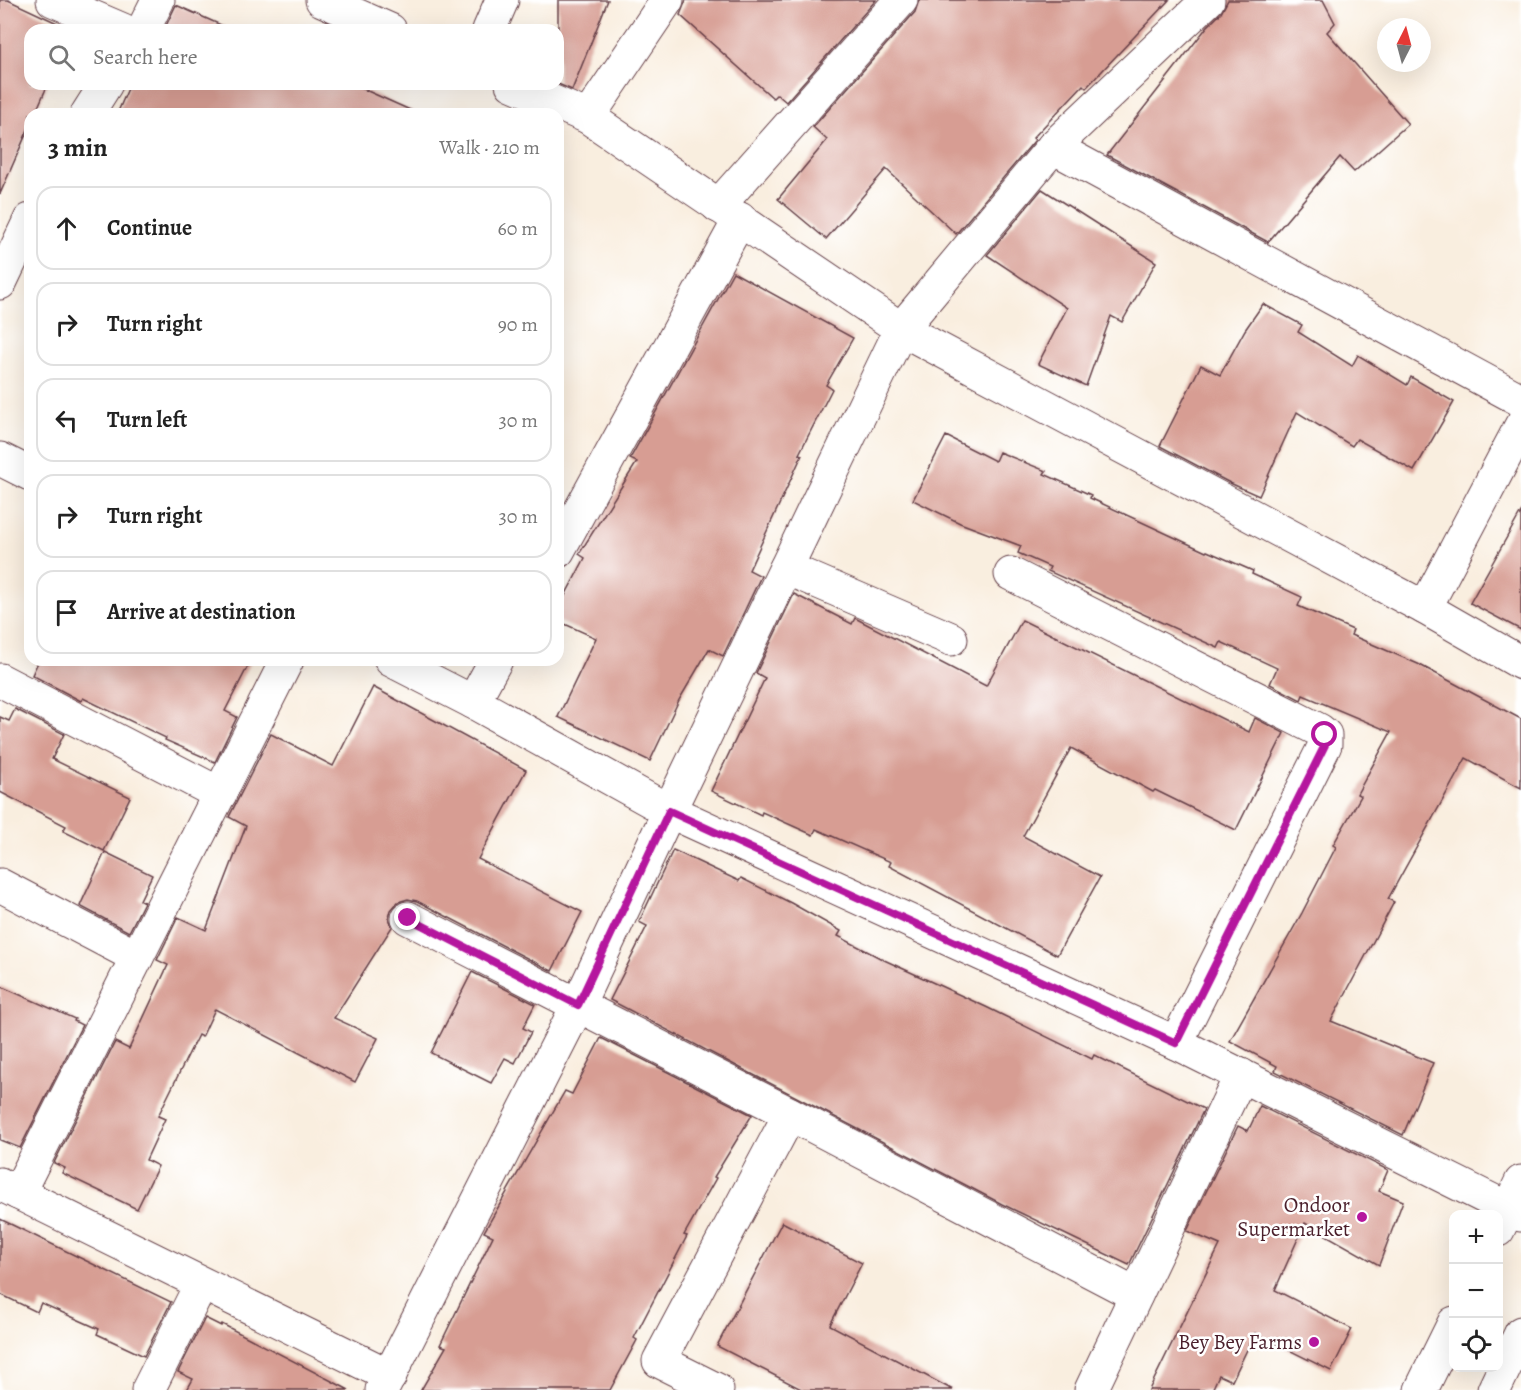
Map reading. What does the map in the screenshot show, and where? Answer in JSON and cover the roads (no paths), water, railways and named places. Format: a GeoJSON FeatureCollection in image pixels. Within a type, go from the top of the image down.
{"type":"FeatureCollection","features":[{"type":"Feature","properties":{"kind":"street"},"geometry":{"type":"LineString","coordinates":[[53,0],[109,24]]}},
{"type":"Feature","properties":{"kind":"street"},"geometry":{"type":"LineString","coordinates":[[146,24],[158,0]]}},
{"type":"Feature","properties":{"kind":"street"},"geometry":{"type":"LineString","coordinates":[[322,0],[376,24]]}},
{"type":"Feature","properties":{"kind":"street"},"geometry":{"type":"LineString","coordinates":[[492,24],[502,0]]}},
{"type":"Feature","properties":{"kind":"street"},"geometry":{"type":"LineString","coordinates":[[588,117],[667,0]]}},
{"type":"Feature","properties":{"kind":"street"},"geometry":{"type":"LineString","coordinates":[[564,530],[729,212],[900,0]]}},
{"type":"Feature","properties":{"kind":"street"},"geometry":{"type":"LineString","coordinates":[[284,666],[137,957],[9,1189],[201,1284],[386,1383],[578,1005],[901,329],[1053,147],[1208,0]]}},
{"type":"Feature","properties":{"kind":"street"},"geometry":{"type":"LineString","coordinates":[[91,108],[102,90]]}},
{"type":"Feature","properties":{"kind":"street"},"geometry":{"type":"LineString","coordinates":[[520,96],[559,108]]}},
{"type":"Feature","properties":{"kind":"street"},"geometry":{"type":"LineString","coordinates":[[564,110],[588,117],[901,329],[1425,608],[1521,663]]}},
{"type":"Feature","properties":{"kind":"street"},"geometry":{"type":"LineString","coordinates":[[1053,147],[1521,400]]}},
{"type":"Feature","properties":{"kind":"street"},"geometry":{"type":"LineString","coordinates":[[0,283],[24,233]]}},
{"type":"Feature","properties":{"kind":"street"},"geometry":{"type":"LineString","coordinates":[[1425,608],[1521,426]]}},
{"type":"Feature","properties":{"kind":"street"},"geometry":{"type":"LineString","coordinates":[[0,459],[24,471]]}},
{"type":"Feature","properties":{"kind":"street"},"geometry":{"type":"LineString","coordinates":[[786,568],[951,639]]}},
{"type":"Feature","properties":{"kind":"street"},"geometry":{"type":"LineString","coordinates":[[1011,574],[1325,735],[1325,745],[1176,1043]]}},
{"type":"Feature","properties":{"kind":"street"},"geometry":{"type":"LineString","coordinates":[[403,666],[473,702],[669,811],[1176,1043],[1512,1209]]}},
{"type":"Feature","properties":{"kind":"street"},"geometry":{"type":"LineString","coordinates":[[473,702],[493,666]]}},
{"type":"Feature","properties":{"kind":"street"},"geometry":{"type":"LineString","coordinates":[[0,680],[220,794]]}},
{"type":"Feature","properties":{"kind":"street"},"geometry":{"type":"LineString","coordinates":[[0,885],[137,957]]}},
{"type":"Feature","properties":{"kind":"street"},"geometry":{"type":"LineString","coordinates":[[408,918],[1136,1295]]}},
{"type":"Feature","properties":{"kind":"street"},"geometry":{"type":"LineString","coordinates":[[1091,1390],[1241,1075]]}},
{"type":"Feature","properties":{"kind":"street"},"geometry":{"type":"LineString","coordinates":[[717,1390],[659,1361],[790,1114]]}},
{"type":"Feature","properties":{"kind":"street"},"geometry":{"type":"LineString","coordinates":[[148,1390],[201,1284]]}},
{"type":"Feature","properties":{"kind":"street"},"geometry":{"type":"LineString","coordinates":[[1421,1390],[1449,1333]]}},
{"type":"Feature","properties":{"kind":"street"},"geometry":{"type":"LineString","coordinates":[[1494,1390],[1520,1337]]}},
{"type":"Feature","properties":{"kind":"place","name":"Ondoor Supermarket"},"geometry":{"type":"Point","coordinates":[1362,1217]}},
{"type":"Feature","properties":{"kind":"place","name":"Bey Bey Farms"},"geometry":{"type":"Point","coordinates":[1314,1342]}}]}
